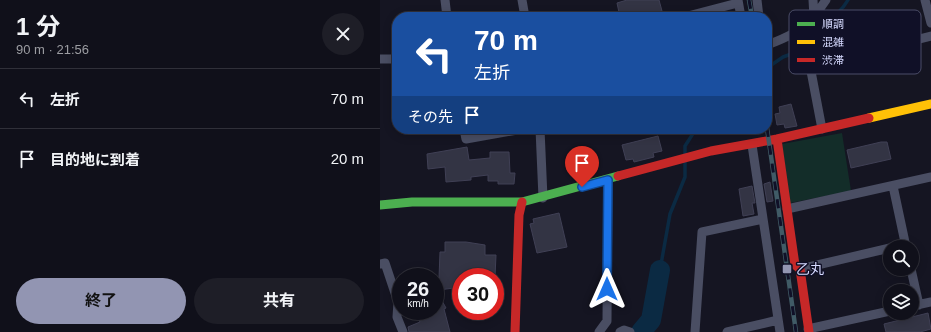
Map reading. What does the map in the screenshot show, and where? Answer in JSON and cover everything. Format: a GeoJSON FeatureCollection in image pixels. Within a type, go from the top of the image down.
{"type":"FeatureCollection","features":[{"type":"Feature","properties":{"kind":"street"},"geometry":{"type":"LineString","coordinates":[[445,0],[446,12]]}},
{"type":"Feature","properties":{"kind":"street"},"geometry":{"type":"LineString","coordinates":[[522,0],[524,12]]}},
{"type":"Feature","properties":{"kind":"street"},"geometry":{"type":"LineString","coordinates":[[757,0],[758,12]]}},
{"type":"Feature","properties":{"kind":"street"},"geometry":{"type":"LineString","coordinates":[[818,10],[826,0]]}},
{"type":"Feature","properties":{"kind":"street"},"geometry":{"type":"LineString","coordinates":[[925,0],[931,23]]}},
{"type":"Feature","properties":{"kind":"street"},"geometry":{"type":"LineString","coordinates":[[702,12],[738,2],[739,12]]}},
{"type":"Feature","properties":{"kind":"street"},"geometry":{"type":"LineString","coordinates":[[772,43],[789,36]]}},
{"type":"Feature","properties":{"kind":"street"},"geometry":{"type":"LineString","coordinates":[[921,38],[931,36]]}},
{"type":"Feature","properties":{"kind":"street"},"geometry":{"type":"LineString","coordinates":[[380,59],[392,60]]}},
{"type":"Feature","properties":{"kind":"street"},"geometry":{"type":"LineString","coordinates":[[812,74],[822,129]]}},
{"type":"Feature","properties":{"kind":"street"},"geometry":{"type":"LineString","coordinates":[[380,205],[412,202],[522,202],[543,198],[667,162],[752,145],[931,104]]}},
{"type":"Feature","properties":{"kind":"street"},"geometry":{"type":"LineString","coordinates":[[465,134],[466,139],[494,134]]}},
{"type":"Feature","properties":{"kind":"street"},"geometry":{"type":"LineString","coordinates":[[540,134],[543,198]]}},
{"type":"Feature","properties":{"kind":"street"},"geometry":{"type":"LineString","coordinates":[[777,139],[795,265],[800,269],[808,331],[883,313]]}},
{"type":"Feature","properties":{"kind":"street"},"geometry":{"type":"LineString","coordinates":[[752,145],[780,332]]}},
{"type":"Feature","properties":{"kind":"street"},"geometry":{"type":"LineString","coordinates":[[787,209],[931,177]]}},
{"type":"Feature","properties":{"kind":"street"},"geometry":{"type":"LineString","coordinates":[[599,332],[607,321],[608,180]]}},
{"type":"Feature","properties":{"kind":"street"},"geometry":{"type":"LineString","coordinates":[[893,186],[905,240]]}},
{"type":"Feature","properties":{"kind":"street"},"geometry":{"type":"LineString","coordinates":[[515,332],[519,216],[522,202]]}},
{"type":"Feature","properties":{"kind":"street"},"geometry":{"type":"LineString","coordinates":[[695,332],[702,232],[763,219]]}},
{"type":"Feature","properties":{"kind":"street"},"geometry":{"type":"LineString","coordinates":[[800,269],[883,250]]}},
{"type":"Feature","properties":{"kind":"street"},"geometry":{"type":"LineString","coordinates":[[380,264],[385,263],[398,302],[397,317],[403,332]]}},
{"type":"Feature","properties":{"kind":"street"},"geometry":{"type":"LineString","coordinates":[[919,305],[931,302]]}},
{"type":"Feature","properties":{"kind":"street"},"geometry":{"type":"LineString","coordinates":[[727,332],[778,320]]}},
{"type":"Feature","properties":{"kind":"green space"},"geometry":{"type":"Polygon","coordinates":[[[842,133],[851,191],[790,203],[782,144],[842,133]]]}},
{"type":"Feature","properties":{"kind":"building"},"geometry":{"type":"Polygon","coordinates":[[[627,0],[659,0],[662,11],[619,12],[617,3],[627,0]]]}},
{"type":"Feature","properties":{"kind":"building"},"geometry":{"type":"Polygon","coordinates":[[[791,104],[797,126],[785,128],[784,124],[777,125],[775,114],[780,113],[779,107],[791,104]]]}},
{"type":"Feature","properties":{"kind":"building"},"geometry":{"type":"Polygon","coordinates":[[[658,136],[662,151],[653,153],[654,157],[634,162],[633,159],[626,160],[622,145],[658,136]]]}},
{"type":"Feature","properties":{"kind":"building"},"geometry":{"type":"Polygon","coordinates":[[[887,142],[891,159],[851,168],[847,150],[887,142]]]}},
{"type":"Feature","properties":{"kind":"building"},"geometry":{"type":"Polygon","coordinates":[[[467,147],[469,160],[490,158],[490,152],[509,152],[510,173],[515,173],[514,184],[498,184],[498,181],[488,181],[488,175],[471,177],[471,180],[446,182],[445,167],[428,169],[427,154],[467,147]]]}},
{"type":"Feature","properties":{"kind":"building"},"geometry":{"type":"Polygon","coordinates":[[[770,182],[773,201],[767,202],[764,184],[770,182]]]}},
{"type":"Feature","properties":{"kind":"building"},"geometry":{"type":"Polygon","coordinates":[[[752,186],[755,203],[752,203],[754,214],[743,216],[739,189],[752,186]]]}},
{"type":"Feature","properties":{"kind":"building"},"geometry":{"type":"Polygon","coordinates":[[[559,213],[567,247],[537,253],[530,224],[534,223],[533,219],[559,213]]]}},
{"type":"Feature","properties":{"kind":"building"},"geometry":{"type":"Polygon","coordinates":[[[445,242],[466,242],[485,245],[485,255],[496,255],[495,268],[452,268],[452,288],[444,289],[444,268],[439,268],[440,252],[445,252],[445,242]]]}},
{"type":"Feature","properties":{"kind":"building"},"geometry":{"type":"Polygon","coordinates":[[[444,309],[450,332],[409,332],[408,327],[420,322],[419,320],[444,320],[444,309]]]}},
{"type":"Feature","properties":{"kind":"building"},"geometry":{"type":"Polygon","coordinates":[[[928,313],[931,329],[920,332],[886,332],[884,324],[900,320],[919,320],[919,315],[928,313]]]}},
{"type":"Feature","properties":{"kind":"waterway"},"geometry":{"type":"LineString","coordinates":[[841,10],[848,0]]}},
{"type":"Feature","properties":{"kind":"waterway"},"geometry":{"type":"LineString","coordinates":[[772,65],[789,55]]}},
{"type":"Feature","properties":{"kind":"waterway"},"geometry":{"type":"LineString","coordinates":[[660,270],[670,214],[685,177],[685,146],[693,134]]}},
{"type":"Feature","properties":{"kind":"waterway"},"geometry":{"type":"LineString","coordinates":[[641,332],[651,320],[660,270]]}},
{"type":"Feature","properties":{"kind":"railway"},"geometry":{"type":"LineString","coordinates":[[749,0],[751,12]]}},
{"type":"Feature","properties":{"kind":"railway"},"geometry":{"type":"LineString","coordinates":[[768,134],[796,332]]}},
{"type":"Feature","properties":{"kind":"traffic: fast"},"geometry":{"type":"LineString","coordinates":[[380,205],[412,202],[522,202],[618,176]]}},
{"type":"Feature","properties":{"kind":"traffic: slow"},"geometry":{"type":"LineString","coordinates":[[869,118],[931,104]]}},
{"type":"Feature","properties":{"kind":"traffic: jam"},"geometry":{"type":"LineString","coordinates":[[618,176],[711,151],[777,139],[869,118]]}},
{"type":"Feature","properties":{"kind":"traffic: jam"},"geometry":{"type":"LineString","coordinates":[[777,139],[795,265],[800,269],[809,332]]}},
{"type":"Feature","properties":{"kind":"traffic: jam"},"geometry":{"type":"LineString","coordinates":[[515,332],[519,215],[522,202]]}},
{"type":"Feature","properties":{"kind":"place","name":"乙丸"},"geometry":{"type":"Point","coordinates":[787,269]}},
{"type":"Feature","properties":{"kind":"route"},"geometry":{"type":"LineString","coordinates":[[582,187],[608,180],[607,289]]}}]}
